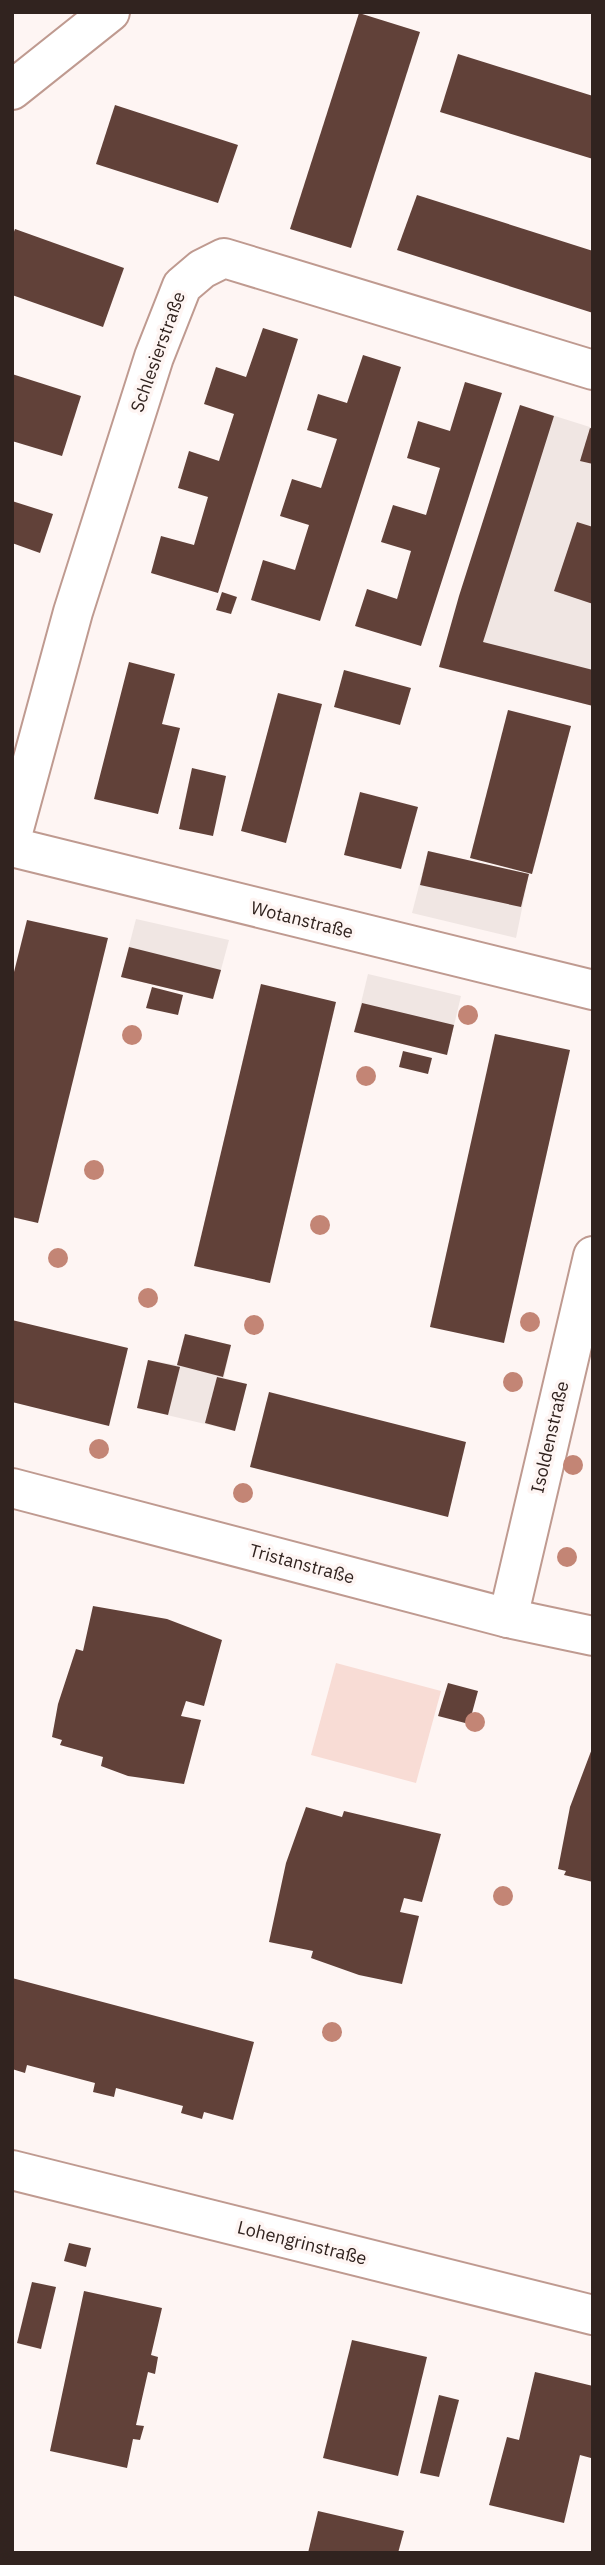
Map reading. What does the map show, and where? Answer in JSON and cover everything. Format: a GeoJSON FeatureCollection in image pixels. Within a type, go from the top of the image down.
{"type":"FeatureCollection","features":[{"type":"Feature","properties":{"kind":"street"},"geometry":{"type":"LineString","coordinates":[[12,90],[110,12]]}},
{"type":"Feature","properties":{"kind":"street","name":"Schlesierstraße"},"geometry":{"type":"LineString","coordinates":[[12,836],[73,612],[154,357],[182,286],[202,269],[224,258],[593,370]]}},
{"type":"Feature","properties":{"kind":"street","name":"Wotanstraße"},"geometry":{"type":"LineString","coordinates":[[12,847],[593,990]]}},
{"type":"Feature","properties":{"kind":"street","name":"Isoldenstraße"},"geometry":{"type":"LineString","coordinates":[[508,1618],[593,1256]]}},
{"type":"Feature","properties":{"kind":"street","name":"Tristanstraße"},"geometry":{"type":"LineString","coordinates":[[12,1488],[508,1618],[593,1636]]}},
{"type":"Feature","properties":{"kind":"street","name":"Lohengrinstraße"},"geometry":{"type":"LineString","coordinates":[[12,2170],[593,2315]]}},
{"type":"Feature","properties":{"kind":"shaded area"},"geometry":{"type":"Polygon","coordinates":[[[520,405],[593,428],[593,706],[439,667],[520,405]]]}},
{"type":"Feature","properties":{"kind":"shaded area"},"geometry":{"type":"Polygon","coordinates":[[[428,851],[529,874],[516,938],[412,913],[428,851]]]}},
{"type":"Feature","properties":{"kind":"shaded area"},"geometry":{"type":"Polygon","coordinates":[[[136,919],[229,940],[213,999],[121,977],[136,919]]]}},
{"type":"Feature","properties":{"kind":"shaded area"},"geometry":{"type":"Polygon","coordinates":[[[368,974],[461,996],[447,1055],[354,1032],[368,974]]]}},
{"type":"Feature","properties":{"kind":"shaded area"},"geometry":{"type":"Polygon","coordinates":[[[185,1334],[231,1345],[224,1378],[247,1384],[235,1431],[137,1408],[148,1360],[177,1365],[185,1334]]]}},
{"type":"Feature","properties":{"kind":"shaded area"},"geometry":{"type":"Polygon","coordinates":[[[336,1663],[441,1691],[416,1783],[311,1755],[336,1663]]]}},
{"type":"Feature","properties":{"kind":"building"},"geometry":{"type":"Polygon","coordinates":[[[359,13],[420,32],[351,248],[290,229],[359,13]]]}},
{"type":"Feature","properties":{"kind":"building"},"geometry":{"type":"Polygon","coordinates":[[[458,54],[593,96],[593,159],[440,112],[458,54]]]}},
{"type":"Feature","properties":{"kind":"building"},"geometry":{"type":"Polygon","coordinates":[[[115,105],[238,145],[218,203],[96,164],[115,105]]]}},
{"type":"Feature","properties":{"kind":"building"},"geometry":{"type":"Polygon","coordinates":[[[417,195],[593,251],[593,313],[397,250],[417,195]]]}},
{"type":"Feature","properties":{"kind":"building"},"geometry":{"type":"Polygon","coordinates":[[[15,229],[124,268],[103,327],[12,295],[12,237],[15,229]]]}},
{"type":"Feature","properties":{"kind":"building"},"geometry":{"type":"Polygon","coordinates":[[[263,328],[298,339],[218,593],[151,573],[161,536],[194,545],[208,497],[178,488],[189,451],[219,461],[234,414],[204,404],[216,367],[246,377],[263,328]]]}},
{"type":"Feature","properties":{"kind":"building"},"geometry":{"type":"Polygon","coordinates":[[[363,355],[401,367],[320,621],[251,600],[263,560],[295,570],[309,525],[280,516],[292,479],[321,488],[337,439],[307,430],[318,394],[347,403],[363,355]]]}},
{"type":"Feature","properties":{"kind":"building"},"geometry":{"type":"Polygon","coordinates":[[[12,374],[81,396],[62,456],[12,441],[12,374]]]}},
{"type":"Feature","properties":{"kind":"building"},"geometry":{"type":"Polygon","coordinates":[[[465,382],[502,393],[421,646],[355,626],[367,589],[397,599],[411,551],[381,542],[393,505],[426,515],[440,468],[407,458],[418,421],[450,431],[465,382]]]}},
{"type":"Feature","properties":{"kind":"building"},"geometry":{"type":"Polygon","coordinates":[[[520,405],[554,416],[483,642],[593,670],[593,706],[439,667],[520,405]]]}},
{"type":"Feature","properties":{"kind":"building"},"geometry":{"type":"Polygon","coordinates":[[[590,428],[593,429],[593,464],[580,461],[590,428]]]}},
{"type":"Feature","properties":{"kind":"building"},"geometry":{"type":"Polygon","coordinates":[[[12,501],[53,514],[40,553],[12,543],[12,501]]]}},
{"type":"Feature","properties":{"kind":"building"},"geometry":{"type":"Polygon","coordinates":[[[577,522],[593,527],[593,604],[554,591],[577,522]]]}},
{"type":"Feature","properties":{"kind":"building"},"geometry":{"type":"Polygon","coordinates":[[[222,592],[237,597],[231,614],[216,610],[222,592]]]}},
{"type":"Feature","properties":{"kind":"building"},"geometry":{"type":"Polygon","coordinates":[[[129,662],[175,674],[162,724],[180,728],[158,814],[94,799],[129,662]]]}},
{"type":"Feature","properties":{"kind":"building"},"geometry":{"type":"Polygon","coordinates":[[[344,670],[411,688],[400,725],[334,707],[344,670]]]}},
{"type":"Feature","properties":{"kind":"building"},"geometry":{"type":"Polygon","coordinates":[[[278,693],[322,704],[286,843],[241,831],[278,693]]]}},
{"type":"Feature","properties":{"kind":"building"},"geometry":{"type":"Polygon","coordinates":[[[508,710],[571,726],[532,874],[470,858],[508,710]]]}},
{"type":"Feature","properties":{"kind":"building"},"geometry":{"type":"Polygon","coordinates":[[[192,768],[226,776],[213,836],[179,829],[192,768]]]}},
{"type":"Feature","properties":{"kind":"building"},"geometry":{"type":"Polygon","coordinates":[[[360,792],[418,807],[401,869],[344,855],[360,792]]]}},
{"type":"Feature","properties":{"kind":"building"},"geometry":{"type":"Polygon","coordinates":[[[428,851],[529,874],[521,907],[420,885],[428,851]]]}},
{"type":"Feature","properties":{"kind":"building"},"geometry":{"type":"Polygon","coordinates":[[[27,920],[108,938],[38,1223],[12,1217],[12,980],[27,920]]]}},
{"type":"Feature","properties":{"kind":"building"},"geometry":{"type":"Polygon","coordinates":[[[129,947],[221,970],[213,999],[121,977],[129,947]]]}},
{"type":"Feature","properties":{"kind":"building"},"geometry":{"type":"Polygon","coordinates":[[[261,984],[336,1002],[270,1283],[194,1266],[261,984]]]}},
{"type":"Feature","properties":{"kind":"building"},"geometry":{"type":"Polygon","coordinates":[[[152,987],[183,995],[178,1015],[146,1008],[152,987]]]}},
{"type":"Feature","properties":{"kind":"building"},"geometry":{"type":"Polygon","coordinates":[[[362,1003],[454,1025],[447,1055],[354,1032],[362,1003]]]}},
{"type":"Feature","properties":{"kind":"building"},"geometry":{"type":"Polygon","coordinates":[[[495,1034],[570,1050],[504,1343],[430,1327],[495,1034]]]}},
{"type":"Feature","properties":{"kind":"building"},"geometry":{"type":"Polygon","coordinates":[[[403,1051],[432,1058],[428,1074],[399,1067],[403,1051]]]}},
{"type":"Feature","properties":{"kind":"building"},"geometry":{"type":"Polygon","coordinates":[[[12,1320],[128,1348],[109,1426],[12,1402],[12,1320]]]}},
{"type":"Feature","properties":{"kind":"building"},"geometry":{"type":"Polygon","coordinates":[[[185,1334],[231,1345],[223,1377],[177,1365],[185,1334]]]}},
{"type":"Feature","properties":{"kind":"building"},"geometry":{"type":"Polygon","coordinates":[[[148,1360],[180,1367],[168,1415],[137,1408],[148,1360]]]}},
{"type":"Feature","properties":{"kind":"building"},"geometry":{"type":"Polygon","coordinates":[[[217,1377],[247,1384],[235,1431],[205,1423],[217,1377]]]}},
{"type":"Feature","properties":{"kind":"building"},"geometry":{"type":"Polygon","coordinates":[[[269,1392],[466,1442],[448,1517],[250,1467],[269,1392]]]}},
{"type":"Feature","properties":{"kind":"building"},"geometry":{"type":"Polygon","coordinates":[[[93,1606],[167,1619],[222,1640],[204,1706],[186,1701],[181,1716],[201,1720],[184,1784],[128,1776],[101,1766],[103,1757],[60,1745],[62,1740],[52,1737],[58,1704],[76,1649],[83,1651],[93,1606]]]}},
{"type":"Feature","properties":{"kind":"building"},"geometry":{"type":"Polygon","coordinates":[[[448,1683],[478,1691],[469,1724],[438,1716],[448,1683]]]}},
{"type":"Feature","properties":{"kind":"building"},"geometry":{"type":"Polygon","coordinates":[[[593,1746],[593,1882],[564,1875],[566,1871],[558,1869],[570,1807],[593,1746]]]}},
{"type":"Feature","properties":{"kind":"building"},"geometry":{"type":"Polygon","coordinates":[[[306,1807],[342,1817],[344,1811],[441,1834],[422,1902],[404,1898],[400,1912],[419,1916],[402,1984],[359,1975],[311,1958],[313,1951],[269,1942],[286,1863],[306,1807]]]}},
{"type":"Feature","properties":{"kind":"building"},"geometry":{"type":"Polygon","coordinates":[[[12,1978],[254,2042],[233,2120],[204,2112],[202,2119],[181,2113],[183,2106],[116,2088],[114,2097],[93,2092],[95,2083],[27,2065],[25,2073],[12,2069],[12,1978]]]}},
{"type":"Feature","properties":{"kind":"building"},"geometry":{"type":"Polygon","coordinates":[[[69,2243],[91,2248],[86,2267],[64,2261],[69,2243]]]}},
{"type":"Feature","properties":{"kind":"building"},"geometry":{"type":"Polygon","coordinates":[[[32,2282],[56,2287],[41,2349],[17,2343],[32,2282]]]}},
{"type":"Feature","properties":{"kind":"building"},"geometry":{"type":"Polygon","coordinates":[[[84,2291],[162,2308],[151,2355],[158,2357],[155,2374],[148,2372],[136,2425],[144,2426],[140,2440],[133,2439],[127,2468],[50,2451],[84,2291]]]}},
{"type":"Feature","properties":{"kind":"building"},"geometry":{"type":"Polygon","coordinates":[[[352,2340],[427,2357],[398,2476],[323,2458],[352,2340]]]}},
{"type":"Feature","properties":{"kind":"building"},"geometry":{"type":"Polygon","coordinates":[[[535,2372],[593,2386],[593,2451],[591,2458],[580,2455],[564,2523],[489,2505],[507,2437],[519,2440],[535,2372]]]}},
{"type":"Feature","properties":{"kind":"building"},"geometry":{"type":"Polygon","coordinates":[[[439,2395],[459,2400],[439,2477],[420,2473],[439,2395]]]}},
{"type":"Feature","properties":{"kind":"building"},"geometry":{"type":"Polygon","coordinates":[[[318,2511],[404,2531],[398,2553],[308,2553],[318,2511]]]}}]}
